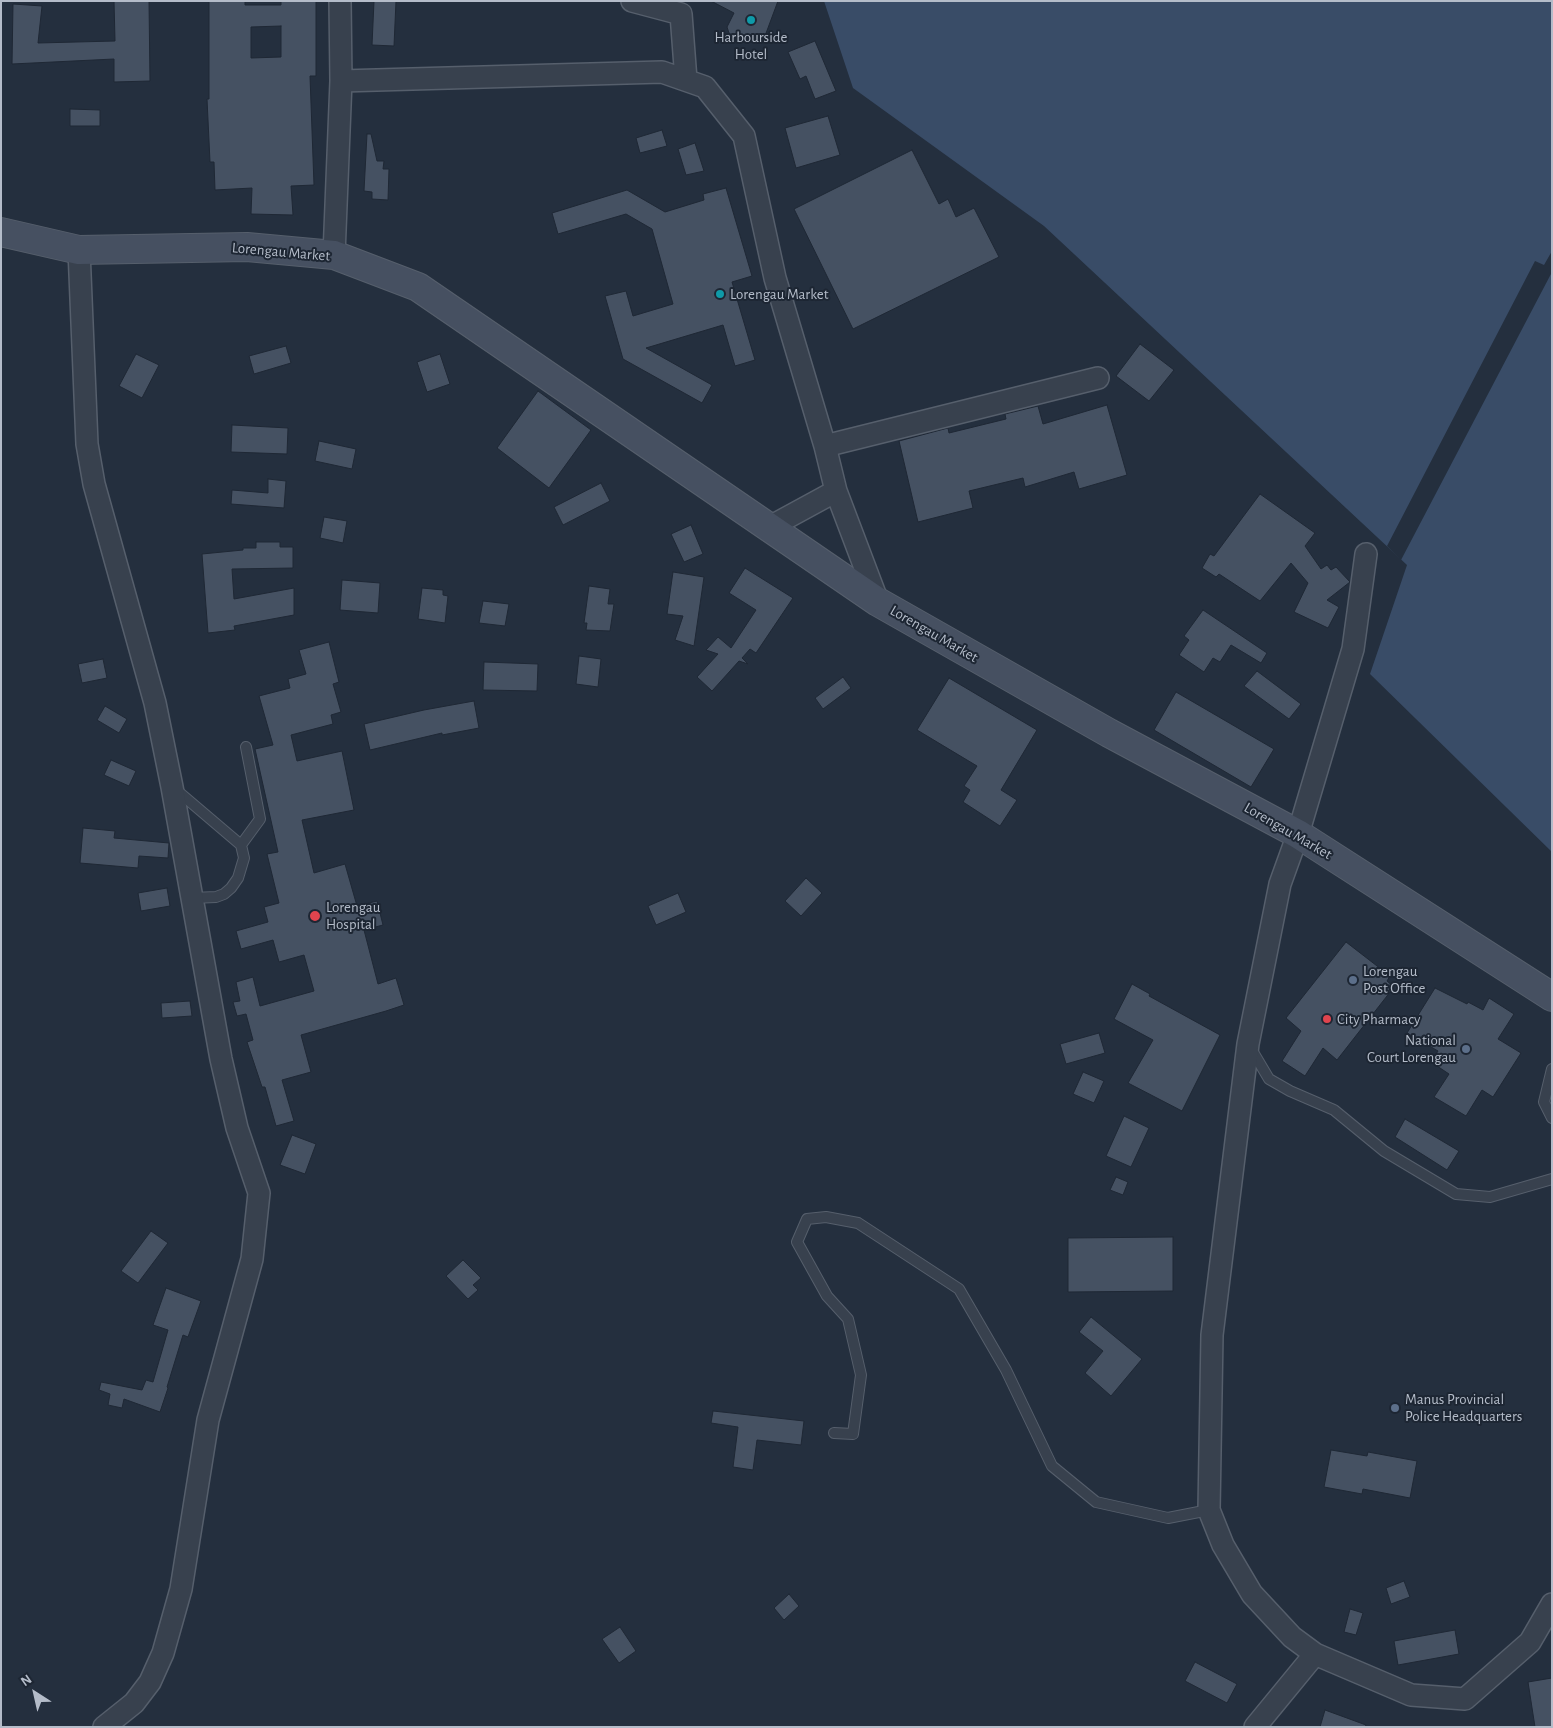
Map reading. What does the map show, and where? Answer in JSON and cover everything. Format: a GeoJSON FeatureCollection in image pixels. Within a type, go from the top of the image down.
{"type":"FeatureCollection","features":[{"type":"Feature","properties":{"kind":"main road","name":"Lorengau Market"},"geometry":{"type":"LineString","coordinates":[[1,232],[79,250],[247,247],[334,255],[418,287],[878,602],[1100,728],[1298,834],[1552,997]]}},
{"type":"Feature","properties":{"kind":"street"},"geometry":{"type":"LineString","coordinates":[[334,255],[341,81],[340,1]]}},
{"type":"Feature","properties":{"kind":"street"},"geometry":{"type":"LineString","coordinates":[[632,1],[681,14],[686,80]]}},
{"type":"Feature","properties":{"kind":"street"},"geometry":{"type":"LineString","coordinates":[[341,81],[662,72],[705,86],[744,136],[776,278],[825,446],[836,491],[878,602]]}},
{"type":"Feature","properties":{"kind":"street"},"geometry":{"type":"LineString","coordinates":[[79,250],[87,444],[94,484],[155,704],[172,786],[220,1059],[237,1128],[259,1193],[252,1259],[208,1420],[181,1589],[163,1652],[150,1682],[134,1703],[104,1727]]}},
{"type":"Feature","properties":{"kind":"street"},"geometry":{"type":"LineString","coordinates":[[825,446],[1098,378]]}},
{"type":"Feature","properties":{"kind":"street"},"geometry":{"type":"LineString","coordinates":[[768,528],[836,491]]}},
{"type":"Feature","properties":{"kind":"street"},"geometry":{"type":"LineString","coordinates":[[1366,554],[1353,649],[1298,834],[1280,884],[1248,1044],[1212,1335],[1209,1510],[1223,1545],[1252,1594],[1292,1637],[1315,1654],[1411,1695],[1465,1699],[1530,1642],[1552,1604]]}},
{"type":"Feature","properties":{"kind":"street"},"geometry":{"type":"LineString","coordinates":[[1255,1727],[1315,1654]]}},
{"type":"Feature","properties":{"kind":"lane"},"geometry":{"type":"LineString","coordinates":[[241,845],[260,819],[246,747]]}},
{"type":"Feature","properties":{"kind":"lane"},"geometry":{"type":"LineString","coordinates":[[172,786],[241,845],[244,858],[242,868],[231,888],[224,894],[216,897],[192,898]]}},
{"type":"Feature","properties":{"kind":"lane"},"geometry":{"type":"LineString","coordinates":[[1248,1044],[1269,1079],[1290,1091],[1334,1110],[1384,1151],[1456,1194],[1490,1197],[1552,1179]]}},
{"type":"Feature","properties":{"kind":"lane"},"geometry":{"type":"LineString","coordinates":[[1552,1068],[1544,1102],[1552,1118]]}},
{"type":"Feature","properties":{"kind":"lane"},"geometry":{"type":"LineString","coordinates":[[834,1433],[853,1434],[861,1374],[848,1319],[827,1296],[797,1242],[807,1219],[826,1217],[858,1223],[959,1288],[1006,1370],[1052,1466],[1096,1502],[1168,1518],[1209,1510]]}},
{"type":"Feature","properties":{"kind":"water"},"geometry":{"type":"Polygon","coordinates":[[[824,1],[1552,1],[1552,852],[1370,674],[1407,565],[1044,226],[853,88],[824,1]]]}},
{"type":"Feature","properties":{"kind":"pier"},"geometry":{"type":"Polygon","coordinates":[[[1552,251],[1552,272],[1401,560],[1387,546],[1535,261],[1544,265],[1552,251]]]}},
{"type":"Feature","properties":{"kind":"building"},"geometry":{"type":"Polygon","coordinates":[[[114,1],[149,1],[150,81],[114,82],[114,59],[12,64],[13,4],[42,6],[38,43],[115,41],[114,1]]]}},
{"type":"Feature","properties":{"kind":"building"},"geometry":{"type":"Polygon","coordinates":[[[209,1],[245,1],[245,5],[281,5],[281,1],[316,1],[316,76],[310,76],[314,185],[291,186],[293,215],[251,214],[252,188],[215,190],[214,162],[210,162],[207,99],[209,99],[209,1]],[[281,26],[251,27],[251,58],[281,57],[281,26]]]}},
{"type":"Feature","properties":{"kind":"building"},"geometry":{"type":"Polygon","coordinates":[[[374,1],[396,1],[394,46],[372,45],[374,1]]]}},
{"type":"Feature","properties":{"kind":"building","name":"Harbourside Hotel"},"geometry":{"type":"Polygon","coordinates":[[[711,1],[778,1],[765,36],[740,41],[729,33],[727,27],[734,13],[711,1]]]}},
{"type":"Feature","properties":{"kind":"building"},"geometry":{"type":"Polygon","coordinates":[[[815,41],[836,91],[815,99],[806,76],[800,79],[788,52],[815,41]]]}},
{"type":"Feature","properties":{"kind":"building"},"geometry":{"type":"Polygon","coordinates":[[[70,109],[100,110],[100,126],[70,126],[70,109]]]}},
{"type":"Feature","properties":{"kind":"building"},"geometry":{"type":"Polygon","coordinates":[[[828,116],[840,155],[796,168],[785,128],[828,116]]]}},
{"type":"Feature","properties":{"kind":"building"},"geometry":{"type":"Polygon","coordinates":[[[662,130],[667,146],[640,153],[636,138],[662,130]]]}},
{"type":"Feature","properties":{"kind":"building"},"geometry":{"type":"Polygon","coordinates":[[[367,134],[371,134],[377,161],[384,161],[383,169],[389,169],[388,200],[372,199],[372,192],[364,191],[367,134]]]}},
{"type":"Feature","properties":{"kind":"building"},"geometry":{"type":"Polygon","coordinates":[[[695,143],[704,171],[686,175],[678,149],[695,143]]]}},
{"type":"Feature","properties":{"kind":"building"},"geometry":{"type":"Polygon","coordinates":[[[912,150],[939,204],[948,199],[956,217],[974,208],[999,257],[853,329],[794,209],[912,150]]]}},
{"type":"Feature","properties":{"kind":"building","name":"Lorengau Market"},"geometry":{"type":"Polygon","coordinates":[[[726,188],[752,276],[732,282],[755,360],[735,366],[723,325],[646,348],[712,385],[702,403],[623,359],[605,296],[626,291],[633,316],[673,304],[652,229],[626,214],[558,234],[552,213],[627,190],[665,212],[704,200],[703,194],[726,188]]]}},
{"type":"Feature","properties":{"kind":"building"},"geometry":{"type":"Polygon","coordinates":[[[1140,344],[1174,370],[1149,401],[1116,376],[1140,344]]]}},
{"type":"Feature","properties":{"kind":"building"},"geometry":{"type":"Polygon","coordinates":[[[286,346],[291,363],[254,374],[249,356],[286,346]]]}},
{"type":"Feature","properties":{"kind":"building"},"geometry":{"type":"Polygon","coordinates":[[[136,354],[159,365],[142,398],[119,386],[136,354]]]}},
{"type":"Feature","properties":{"kind":"building"},"geometry":{"type":"Polygon","coordinates":[[[440,354],[450,384],[427,392],[417,362],[440,354]]]}},
{"type":"Feature","properties":{"kind":"building"},"geometry":{"type":"Polygon","coordinates":[[[538,391],[591,430],[549,488],[497,448],[538,391]]]}},
{"type":"Feature","properties":{"kind":"building"},"geometry":{"type":"Polygon","coordinates":[[[1107,405],[1127,475],[1079,489],[1074,472],[1025,487],[1023,478],[969,491],[973,508],[918,522],[899,441],[948,428],[949,433],[1006,419],[1005,414],[1038,406],[1043,424],[1107,405]]]}},
{"type":"Feature","properties":{"kind":"building"},"geometry":{"type":"Polygon","coordinates":[[[232,425],[288,428],[287,454],[231,452],[232,425]]]}},
{"type":"Feature","properties":{"kind":"building"},"geometry":{"type":"Polygon","coordinates":[[[319,441],[356,449],[352,469],[315,461],[319,441]]]}},
{"type":"Feature","properties":{"kind":"building"},"geometry":{"type":"Polygon","coordinates":[[[268,479],[286,481],[284,508],[231,504],[232,490],[268,493],[268,479]]]}},
{"type":"Feature","properties":{"kind":"building"},"geometry":{"type":"Polygon","coordinates":[[[601,483],[610,501],[563,525],[554,507],[601,483]]]}},
{"type":"Feature","properties":{"kind":"building"},"geometry":{"type":"Polygon","coordinates":[[[1260,494],[1315,533],[1305,546],[1321,569],[1327,565],[1331,570],[1336,567],[1350,582],[1327,600],[1339,607],[1328,628],[1294,612],[1308,583],[1291,563],[1260,601],[1219,574],[1216,577],[1202,568],[1210,554],[1214,556],[1260,494]]]}},
{"type":"Feature","properties":{"kind":"building"},"geometry":{"type":"Polygon","coordinates":[[[324,517],[347,521],[343,543],[320,538],[324,517]]]}},
{"type":"Feature","properties":{"kind":"building"},"geometry":{"type":"Polygon","coordinates":[[[691,525],[703,554],[684,562],[671,534],[691,525]]]}},
{"type":"Feature","properties":{"kind":"building"},"geometry":{"type":"Polygon","coordinates":[[[256,542],[280,542],[280,547],[293,547],[293,568],[232,569],[234,599],[294,588],[294,615],[234,626],[235,630],[208,633],[202,554],[256,548],[256,542]]]}},
{"type":"Feature","properties":{"kind":"building"},"geometry":{"type":"Polygon","coordinates":[[[745,568],[793,598],[756,653],[750,649],[742,658],[748,664],[739,661],[712,691],[697,677],[718,654],[706,650],[718,637],[731,648],[756,610],[729,593],[745,568]]]}},
{"type":"Feature","properties":{"kind":"building"},"geometry":{"type":"Polygon","coordinates":[[[673,572],[704,577],[694,646],[675,640],[683,616],[667,614],[673,572]]]}},
{"type":"Feature","properties":{"kind":"building"},"geometry":{"type":"Polygon","coordinates":[[[342,580],[380,583],[378,613],[340,610],[342,580]]]}},
{"type":"Feature","properties":{"kind":"building"},"geometry":{"type":"Polygon","coordinates":[[[589,586],[610,589],[608,604],[614,604],[610,631],[586,630],[587,623],[584,623],[589,586]]]}},
{"type":"Feature","properties":{"kind":"building"},"geometry":{"type":"Polygon","coordinates":[[[422,588],[443,590],[443,595],[448,596],[445,623],[418,619],[422,588]]]}},
{"type":"Feature","properties":{"kind":"building"},"geometry":{"type":"Polygon","coordinates":[[[483,601],[509,604],[505,626],[479,623],[483,601]]]}},
{"type":"Feature","properties":{"kind":"building"},"geometry":{"type":"Polygon","coordinates":[[[1203,610],[1267,653],[1261,663],[1231,645],[1220,662],[1213,658],[1204,672],[1179,655],[1189,640],[1184,636],[1203,610]]]}},
{"type":"Feature","properties":{"kind":"building"},"geometry":{"type":"Polygon","coordinates":[[[329,642],[339,682],[333,684],[341,712],[331,715],[333,724],[291,735],[297,761],[342,751],[354,810],[302,820],[314,873],[345,864],[357,906],[377,901],[383,925],[364,930],[378,984],[396,978],[404,1005],[301,1035],[311,1072],[282,1080],[294,1121],[276,1126],[265,1087],[262,1087],[247,1042],[253,1040],[246,1014],[237,1016],[233,1002],[240,1001],[236,982],[253,977],[260,1006],[314,991],[304,955],[279,962],[273,940],[241,949],[236,931],[268,922],[264,907],[279,903],[267,854],[278,852],[255,749],[273,745],[259,696],[290,688],[288,679],[306,674],[299,650],[329,642]]]}},
{"type":"Feature","properties":{"kind":"building"},"geometry":{"type":"Polygon","coordinates":[[[579,656],[601,659],[598,687],[576,684],[579,656]]]}},
{"type":"Feature","properties":{"kind":"building"},"geometry":{"type":"Polygon","coordinates":[[[103,659],[107,678],[82,683],[78,664],[103,659]]]}},
{"type":"Feature","properties":{"kind":"building"},"geometry":{"type":"Polygon","coordinates":[[[484,662],[538,664],[537,691],[483,690],[484,662]]]}},
{"type":"Feature","properties":{"kind":"building"},"geometry":{"type":"Polygon","coordinates":[[[1257,671],[1301,704],[1289,719],[1244,686],[1257,671]]]}},
{"type":"Feature","properties":{"kind":"building"},"geometry":{"type":"Polygon","coordinates":[[[843,677],[851,688],[823,709],[815,698],[843,677]]]}},
{"type":"Feature","properties":{"kind":"building"},"geometry":{"type":"Polygon","coordinates":[[[949,678],[1037,730],[1001,790],[1017,800],[1000,826],[963,802],[970,790],[964,786],[977,766],[917,730],[949,678]]]}},
{"type":"Feature","properties":{"kind":"building"},"geometry":{"type":"Polygon","coordinates":[[[1176,692],[1274,749],[1251,787],[1154,730],[1176,692]]]}},
{"type":"Feature","properties":{"kind":"building"},"geometry":{"type":"Polygon","coordinates":[[[474,701],[479,728],[442,735],[442,733],[370,750],[364,724],[474,701]]]}},
{"type":"Feature","properties":{"kind":"building"},"geometry":{"type":"Polygon","coordinates":[[[105,706],[127,719],[119,733],[97,720],[105,706]]]}},
{"type":"Feature","properties":{"kind":"building"},"geometry":{"type":"Polygon","coordinates":[[[111,760],[136,771],[129,786],[104,775],[111,760]]]}},
{"type":"Feature","properties":{"kind":"building"},"geometry":{"type":"Polygon","coordinates":[[[83,828],[115,831],[114,838],[169,843],[168,858],[139,856],[138,868],[80,863],[83,828]]]}},
{"type":"Feature","properties":{"kind":"building"},"geometry":{"type":"Polygon","coordinates":[[[806,878],[822,893],[801,916],[785,901],[806,878]]]}},
{"type":"Feature","properties":{"kind":"building"},"geometry":{"type":"Polygon","coordinates":[[[167,888],[170,906],[141,911],[138,893],[167,888]]]}},
{"type":"Feature","properties":{"kind":"building"},"geometry":{"type":"Polygon","coordinates":[[[678,893],[686,912],[656,925],[648,906],[678,893]]]}},
{"type":"Feature","properties":{"kind":"building"},"geometry":{"type":"Polygon","coordinates":[[[1346,942],[1390,976],[1387,981],[1394,987],[1337,1060],[1323,1048],[1305,1076],[1282,1061],[1301,1031],[1286,1018],[1346,942]]]}},
{"type":"Feature","properties":{"kind":"building"},"geometry":{"type":"Polygon","coordinates":[[[1132,984],[1150,994],[1149,996],[1220,1035],[1182,1111],[1128,1083],[1153,1040],[1114,1019],[1132,984]]]}},
{"type":"Feature","properties":{"kind":"building"},"geometry":{"type":"Polygon","coordinates":[[[1435,988],[1483,1010],[1489,998],[1514,1014],[1498,1039],[1521,1053],[1493,1097],[1482,1090],[1466,1116],[1434,1097],[1449,1074],[1431,1062],[1438,1051],[1407,1033],[1435,988]]]}},
{"type":"Feature","properties":{"kind":"building"},"geometry":{"type":"Polygon","coordinates":[[[190,1001],[192,1016],[162,1018],[161,1003],[190,1001]]]}},
{"type":"Feature","properties":{"kind":"building"},"geometry":{"type":"Polygon","coordinates":[[[1099,1033],[1105,1053],[1066,1064],[1060,1044],[1099,1033]]]}},
{"type":"Feature","properties":{"kind":"building"},"geometry":{"type":"Polygon","coordinates":[[[1083,1072],[1104,1081],[1094,1103],[1073,1094],[1083,1072]]]}},
{"type":"Feature","properties":{"kind":"building"},"geometry":{"type":"Polygon","coordinates":[[[1124,1116],[1149,1128],[1131,1167],[1106,1156],[1124,1116]]]}},
{"type":"Feature","properties":{"kind":"building"},"geometry":{"type":"Polygon","coordinates":[[[1405,1119],[1459,1151],[1447,1170],[1395,1137],[1405,1119]]]}},
{"type":"Feature","properties":{"kind":"building"},"geometry":{"type":"Polygon","coordinates":[[[292,1135],[316,1144],[305,1174],[280,1165],[292,1135]]]}},
{"type":"Feature","properties":{"kind":"building"},"geometry":{"type":"Polygon","coordinates":[[[1116,1177],[1128,1182],[1123,1195],[1110,1190],[1116,1177]]]}},
{"type":"Feature","properties":{"kind":"building"},"geometry":{"type":"Polygon","coordinates":[[[151,1231],[168,1243],[138,1283],[121,1271],[151,1231]]]}},
{"type":"Feature","properties":{"kind":"building"},"geometry":{"type":"Polygon","coordinates":[[[1173,1237],[1173,1291],[1068,1292],[1068,1238],[1173,1237]]]}},
{"type":"Feature","properties":{"kind":"building"},"geometry":{"type":"Polygon","coordinates":[[[463,1260],[481,1278],[473,1285],[478,1290],[468,1299],[446,1276],[463,1260]]]}},
{"type":"Feature","properties":{"kind":"building"},"geometry":{"type":"Polygon","coordinates":[[[166,1288],[201,1301],[188,1337],[183,1335],[160,1412],[124,1399],[122,1408],[108,1405],[110,1394],[99,1390],[101,1382],[142,1390],[146,1380],[153,1382],[168,1330],[153,1325],[166,1288]]]}},
{"type":"Feature","properties":{"kind":"building"},"geometry":{"type":"Polygon","coordinates":[[[1091,1317],[1142,1359],[1111,1396],[1085,1373],[1103,1351],[1079,1332],[1091,1317]]]}},
{"type":"Feature","properties":{"kind":"building"},"geometry":{"type":"Polygon","coordinates":[[[713,1411],[804,1421],[801,1445],[757,1440],[753,1470],[733,1467],[738,1427],[711,1423],[713,1411]]]}},
{"type":"Feature","properties":{"kind":"building"},"geometry":{"type":"Polygon","coordinates":[[[1331,1450],[1367,1456],[1368,1452],[1417,1461],[1410,1498],[1363,1489],[1362,1494],[1324,1487],[1331,1450]]]}},
{"type":"Feature","properties":{"kind":"building"},"geometry":{"type":"Polygon","coordinates":[[[1404,1581],[1410,1597],[1391,1604],[1386,1588],[1404,1581]]]}},
{"type":"Feature","properties":{"kind":"building"},"geometry":{"type":"Polygon","coordinates":[[[789,1594],[799,1606],[784,1620],[774,1608],[789,1594]]]}},
{"type":"Feature","properties":{"kind":"building"},"geometry":{"type":"Polygon","coordinates":[[[1350,1609],[1363,1613],[1356,1635],[1344,1632],[1350,1609]]]}},
{"type":"Feature","properties":{"kind":"building"},"geometry":{"type":"Polygon","coordinates":[[[620,1627],[636,1651],[619,1663],[602,1639],[620,1627]]]}},
{"type":"Feature","properties":{"kind":"building"},"geometry":{"type":"Polygon","coordinates":[[[1455,1630],[1459,1654],[1398,1665],[1394,1641],[1455,1630]]]}},
{"type":"Feature","properties":{"kind":"building"},"geometry":{"type":"Polygon","coordinates":[[[1195,1662],[1237,1684],[1227,1703],[1185,1681],[1195,1662]]]}},
{"type":"Feature","properties":{"kind":"building"},"geometry":{"type":"Polygon","coordinates":[[[1552,1678],[1552,1727],[1535,1727],[1528,1682],[1552,1678]]]}},
{"type":"Feature","properties":{"kind":"building"},"geometry":{"type":"Polygon","coordinates":[[[1325,1710],[1366,1725],[1365,1727],[1320,1727],[1325,1710]]]}},
{"type":"Feature","properties":{"kind":"place","name":"Harbourside Hotel"},"geometry":{"type":"Point","coordinates":[751,20]}},
{"type":"Feature","properties":{"kind":"place","name":"Lorengau Market"},"geometry":{"type":"Point","coordinates":[720,294]}},
{"type":"Feature","properties":{"kind":"place","name":"Lorengau Hospital"},"geometry":{"type":"Point","coordinates":[315,916]}},
{"type":"Feature","properties":{"kind":"place","name":"Lorengau Post Office"},"geometry":{"type":"Point","coordinates":[1353,980]}},
{"type":"Feature","properties":{"kind":"place","name":"City Pharmacy"},"geometry":{"type":"Point","coordinates":[1327,1019]}},
{"type":"Feature","properties":{"kind":"place","name":"National Court Lorengau"},"geometry":{"type":"Point","coordinates":[1466,1049]}},
{"type":"Feature","properties":{"kind":"place","name":"Manus Provincial Police Headquarters"},"geometry":{"type":"Point","coordinates":[1395,1408]}}]}
